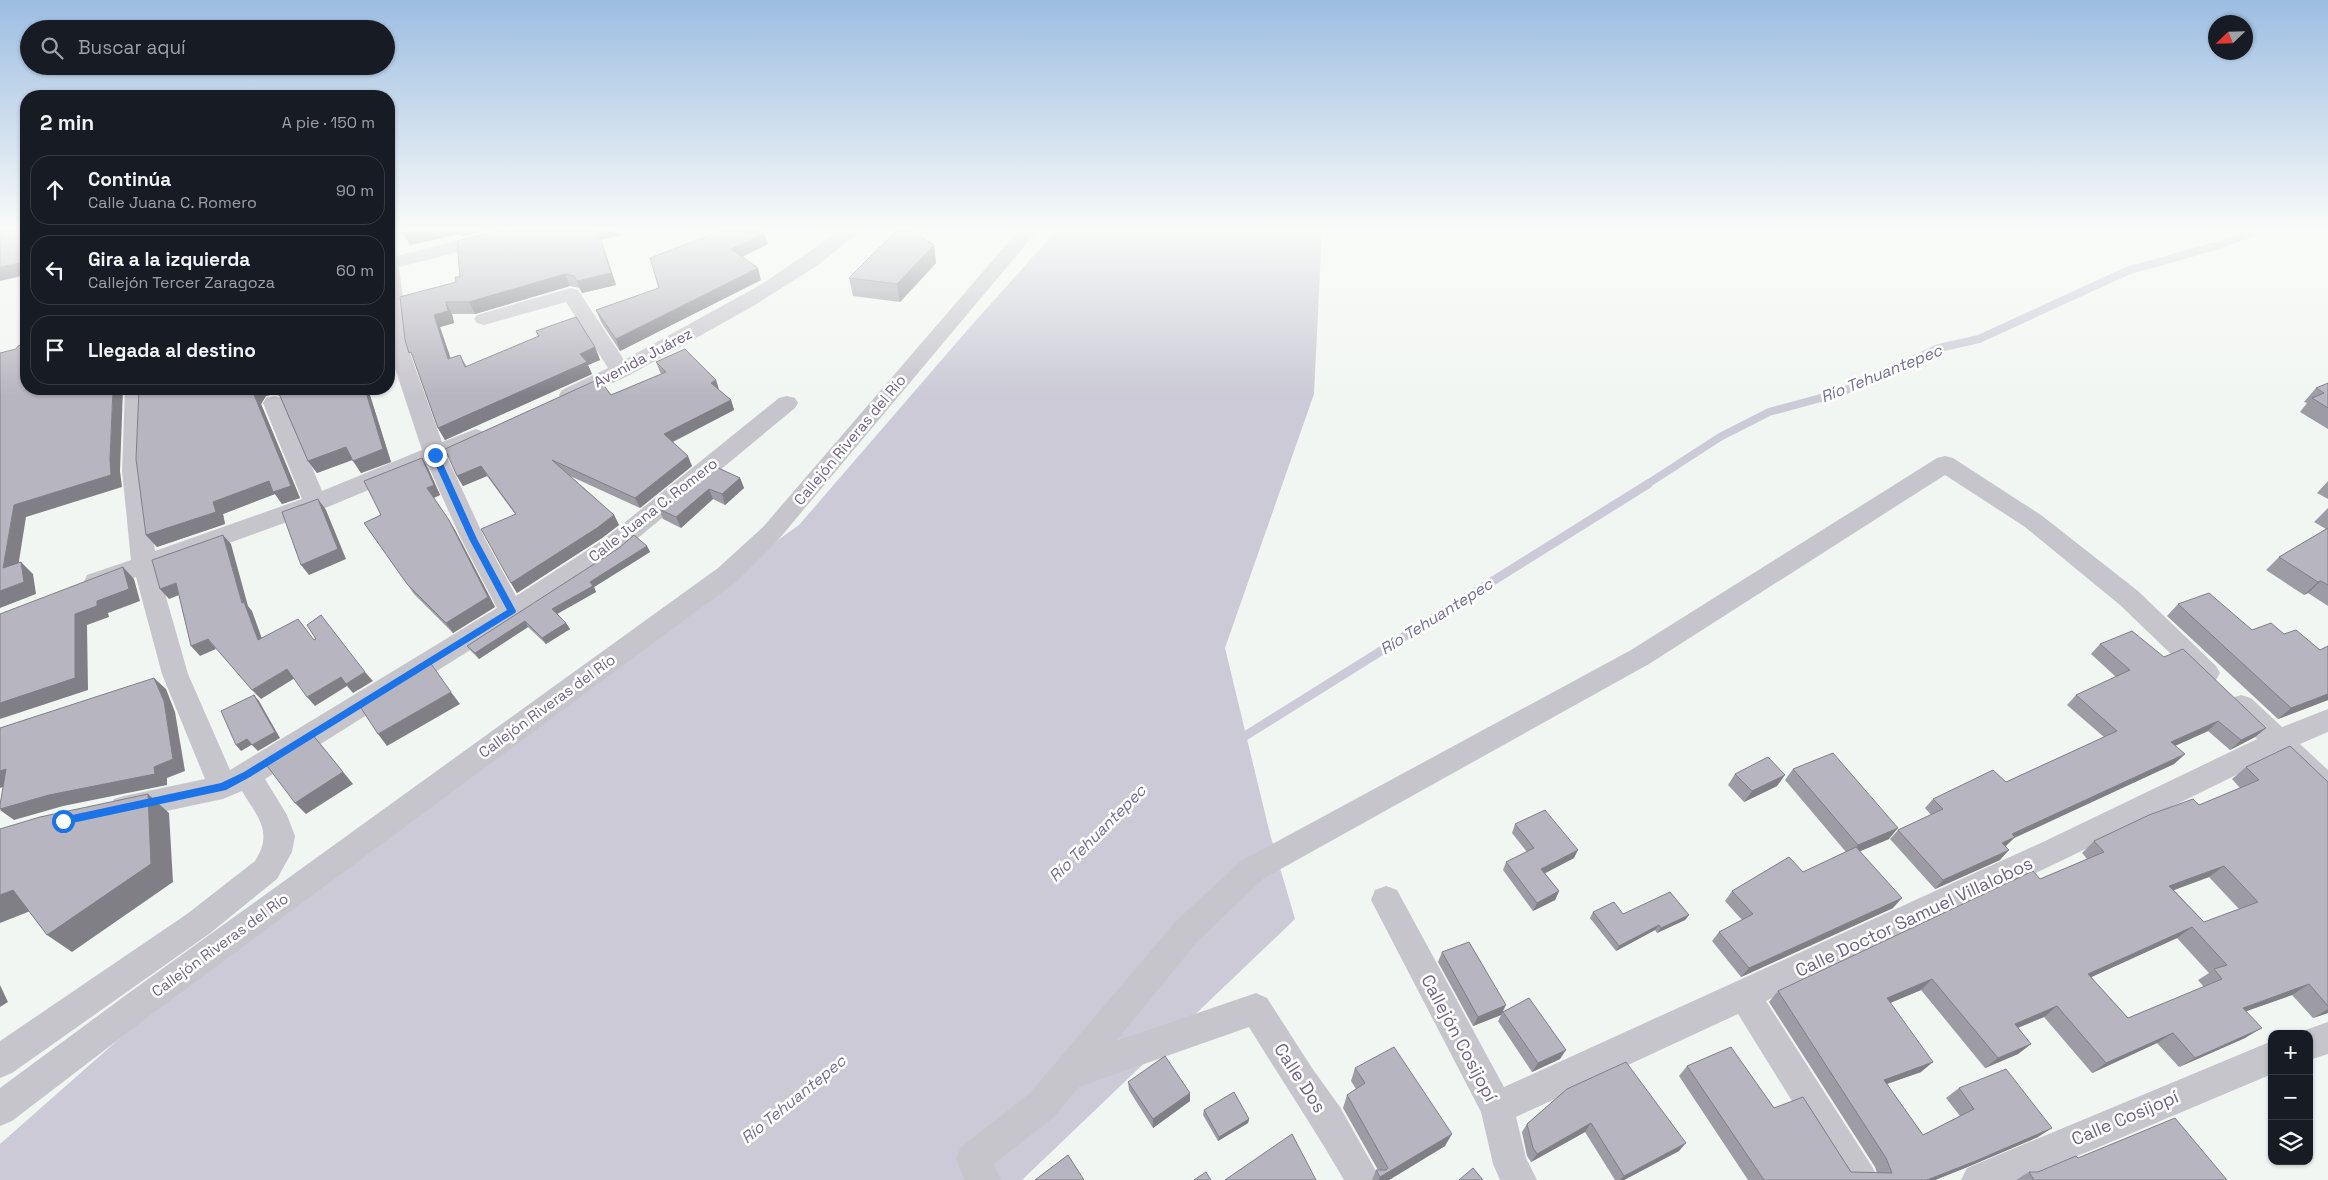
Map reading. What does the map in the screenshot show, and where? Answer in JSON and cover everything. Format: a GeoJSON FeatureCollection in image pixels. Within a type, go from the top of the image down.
{"type":"FeatureCollection","features":[{"type":"Feature","properties":{"kind":"street","name":"Avenida Juárez"},"geometry":{"type":"LineString","coordinates":[[548,405],[620,371],[742,306],[772,286]]}},
{"type":"Feature","properties":{"kind":"street","name":"Callejón Riveras del Río"},"geometry":{"type":"LineString","coordinates":[[0,1109],[137,1006],[726,575],[771,533],[981,286]]}},
{"type":"Feature","properties":{"kind":"street"},"geometry":{"type":"LineString","coordinates":[[484,319],[571,294],[620,371]]}},
{"type":"Feature","properties":{"kind":"street"},"geometry":{"type":"LineString","coordinates":[[395,313],[400,353],[435,455],[473,539],[512,611]]}},
{"type":"Feature","properties":{"kind":"street"},"geometry":{"type":"LineString","coordinates":[[0,1061],[198,924],[266,870],[277,852],[280,836],[277,824],[235,781],[175,674],[144,563],[133,471],[136,395]]}},
{"type":"Feature","properties":{"kind":"street"},"geometry":{"type":"LineString","coordinates":[[274,403],[315,503]]}},
{"type":"Feature","properties":{"kind":"street","name":"Calle Juana C. Romero"},"geometry":{"type":"LineString","coordinates":[[101,813],[235,781],[512,611],[612,546],[787,403]]}},
{"type":"Feature","properties":{"kind":"street"},"geometry":{"type":"LineString","coordinates":[[79,589],[144,563],[315,503],[435,455],[496,428]]}},
{"type":"Feature","properties":{"kind":"street"},"geometry":{"type":"LineString","coordinates":[[978,1170],[1042,1105],[1187,931],[1252,870],[1640,658],[1945,464],[2033,521],[2129,598],[2328,788]]}},
{"type":"Feature","properties":{"kind":"street"},"geometry":{"type":"LineString","coordinates":[[148,683],[175,674]]}},
{"type":"Feature","properties":{"kind":"street","name":"Calle Doctor Samuel Villalobos"},"geometry":{"type":"LineString","coordinates":[[1497,1108],[1745,996],[2062,847],[2277,741],[2328,720]]}},
{"type":"Feature","properties":{"kind":"street","name":"Callejón Cosijopí"},"geometry":{"type":"LineString","coordinates":[[1386,900],[1497,1108],[1510,1164],[1519,1180]]}},
{"type":"Feature","properties":{"kind":"street"},"geometry":{"type":"LineString","coordinates":[[1745,996],[1861,1180]]}},
{"type":"Feature","properties":{"kind":"street","name":"Calle Dos"},"geometry":{"type":"LineString","coordinates":[[1068,1074],[1256,1010],[1300,1080],[1328,1119],[1363,1180]]}},
{"type":"Feature","properties":{"kind":"street"},"geometry":{"type":"LineString","coordinates":[[2313,1043],[2328,1038]]}},
{"type":"Feature","properties":{"kind":"street","name":"Calle Cosijopí"},"geometry":{"type":"LineString","coordinates":[[1979,1180],[2268,1059]]}},
{"type":"Feature","properties":{"kind":"water"},"geometry":{"type":"Polygon","coordinates":[[[1007,286],[1319,286],[1314,394],[1225,648],[1270,834],[1295,919],[1022,1180],[0,1180],[0,1144],[288,890],[799,525],[1007,286]]]}},
{"type":"Feature","properties":{"kind":"building"},"geometry":{"type":"Polygon","coordinates":[[[441,286],[524,286],[469,302],[446,302],[448,311],[434,315],[448,359],[460,355],[465,367],[539,336],[536,331],[576,317],[595,347],[580,354],[587,362],[438,428],[405,340],[400,297],[441,286]]]}},
{"type":"Feature","properties":{"kind":"building"},"geometry":{"type":"Polygon","coordinates":[[[658,286],[722,286],[616,339],[596,310],[659,288],[658,286]]]}},
{"type":"Feature","properties":{"kind":"building"},"geometry":{"type":"Polygon","coordinates":[[[20,345],[20,395],[113,395],[111,475],[14,505],[3,568],[21,562],[24,582],[0,591],[0,353],[16,349],[20,345]]]}},
{"type":"Feature","properties":{"kind":"building"},"geometry":{"type":"Polygon","coordinates":[[[685,349],[716,380],[711,383],[731,400],[664,434],[688,456],[635,498],[552,460],[614,515],[511,583],[481,529],[516,514],[481,466],[457,476],[445,449],[599,379],[611,395],[666,372],[656,362],[685,349]]]}},
{"type":"Feature","properties":{"kind":"building"},"geometry":{"type":"Polygon","coordinates":[[[2328,383],[2328,408],[2312,398],[2324,393],[2316,388],[2328,383]]]}},
{"type":"Feature","properties":{"kind":"building"},"geometry":{"type":"Polygon","coordinates":[[[139,395],[254,395],[291,486],[273,492],[269,481],[213,502],[216,512],[146,535],[136,459],[139,395]]]}},
{"type":"Feature","properties":{"kind":"building"},"geometry":{"type":"Polygon","coordinates":[[[280,395],[367,395],[383,449],[353,461],[346,447],[308,461],[280,395]]]}},
{"type":"Feature","properties":{"kind":"building"},"geometry":{"type":"Polygon","coordinates":[[[422,458],[434,485],[427,488],[449,520],[488,597],[446,623],[407,584],[364,523],[381,515],[364,481],[422,458]]]}},
{"type":"Feature","properties":{"kind":"building"},"geometry":{"type":"Polygon","coordinates":[[[712,465],[740,478],[722,494],[709,489],[676,517],[659,509],[712,465]]]}},
{"type":"Feature","properties":{"kind":"building"},"geometry":{"type":"Polygon","coordinates":[[[318,499],[338,549],[301,565],[282,512],[318,499]]]}},
{"type":"Feature","properties":{"kind":"building"},"geometry":{"type":"Polygon","coordinates":[[[2328,528],[2328,585],[2321,581],[2318,582],[2279,557],[2328,528]]]}},
{"type":"Feature","properties":{"kind":"building"},"geometry":{"type":"Polygon","coordinates":[[[223,535],[242,603],[244,602],[258,640],[298,619],[314,640],[316,639],[307,625],[321,615],[365,672],[346,684],[341,677],[307,697],[287,669],[252,690],[208,639],[191,646],[176,583],[160,589],[152,560],[223,535]]]}},
{"type":"Feature","properties":{"kind":"building"},"geometry":{"type":"Polygon","coordinates":[[[634,535],[647,546],[590,582],[593,586],[552,609],[566,623],[542,638],[525,621],[475,653],[467,646],[619,548],[634,535]]]}},
{"type":"Feature","properties":{"kind":"building"},"geometry":{"type":"Polygon","coordinates":[[[123,567],[129,589],[97,601],[97,606],[75,614],[75,678],[0,703],[0,614],[123,567]]]}},
{"type":"Feature","properties":{"kind":"building"},"geometry":{"type":"Polygon","coordinates":[[[2209,593],[2252,630],[2271,623],[2284,634],[2296,630],[2320,650],[2328,646],[2328,694],[2291,708],[2178,604],[2209,593]]]}},
{"type":"Feature","properties":{"kind":"building"},"geometry":{"type":"Polygon","coordinates":[[[2132,631],[2164,657],[2183,649],[2266,728],[2241,740],[2218,721],[2171,742],[2185,754],[2012,834],[2015,837],[2002,843],[2009,850],[1943,880],[1898,830],[1943,809],[1933,799],[1993,770],[2006,782],[2117,731],[2076,695],[2130,670],[2100,644],[2132,631]]]}},
{"type":"Feature","properties":{"kind":"building"},"geometry":{"type":"Polygon","coordinates":[[[429,661],[451,692],[378,734],[359,705],[429,661]]]}},
{"type":"Feature","properties":{"kind":"building"},"geometry":{"type":"Polygon","coordinates":[[[154,678],[164,701],[173,759],[154,767],[155,774],[49,795],[0,809],[6,769],[0,771],[0,728],[154,678]]]}},
{"type":"Feature","properties":{"kind":"building"},"geometry":{"type":"Polygon","coordinates":[[[254,695],[275,732],[252,745],[247,739],[236,745],[221,711],[254,695]]]}},
{"type":"Feature","properties":{"kind":"building"},"geometry":{"type":"Polygon","coordinates":[[[312,734],[343,772],[295,803],[265,763],[312,734]]]}},
{"type":"Feature","properties":{"kind":"building"},"geometry":{"type":"Polygon","coordinates":[[[2290,746],[2328,782],[2328,1006],[2309,984],[2243,1008],[2262,1028],[2195,1058],[2173,1033],[2106,1063],[2057,1006],[2015,1024],[2031,1044],[1998,1058],[1932,979],[1887,998],[1933,1062],[1884,1080],[1923,1135],[1974,1109],[1959,1088],[2006,1069],[2052,1128],[1927,1180],[1764,1180],[1687,1066],[1731,1047],[1774,1108],[1803,1097],[1851,1172],[1892,1173],[1886,1158],[1778,991],[2033,871],[2040,879],[2104,852],[2094,841],[2149,815],[2193,799],[2199,805],[2259,780],[2246,767],[2290,746]],[[2224,866],[2169,886],[2204,922],[2258,902],[2224,866]],[[2192,927],[2088,974],[2128,1018],[2222,979],[2214,969],[2227,965],[2192,927]]]}},
{"type":"Feature","properties":{"kind":"building"},"geometry":{"type":"Polygon","coordinates":[[[1833,753],[1898,828],[1858,845],[1793,769],[1833,753]]]}},
{"type":"Feature","properties":{"kind":"building"},"geometry":{"type":"Polygon","coordinates":[[[1768,757],[1785,775],[1752,791],[1735,774],[1768,757]]]}},
{"type":"Feature","properties":{"kind":"building"},"geometry":{"type":"Polygon","coordinates":[[[148,794],[151,864],[47,935],[13,890],[0,895],[0,829],[40,817],[148,794]]]}},
{"type":"Feature","properties":{"kind":"building"},"geometry":{"type":"Polygon","coordinates":[[[1545,810],[1578,850],[1541,869],[1559,891],[1537,903],[1506,862],[1534,848],[1515,824],[1545,810]]]}},
{"type":"Feature","properties":{"kind":"building"},"geometry":{"type":"Polygon","coordinates":[[[1856,847],[1902,898],[1749,968],[1719,932],[1753,914],[1732,891],[1789,857],[1803,872],[1856,847]]]}},
{"type":"Feature","properties":{"kind":"building"},"geometry":{"type":"Polygon","coordinates":[[[1670,892],[1689,915],[1661,928],[1659,925],[1619,946],[1593,912],[1614,902],[1623,914],[1670,892]]]}},
{"type":"Feature","properties":{"kind":"building"},"geometry":{"type":"Polygon","coordinates":[[[1469,942],[1506,1005],[1478,1017],[1442,952],[1469,942]]]}},
{"type":"Feature","properties":{"kind":"building"},"geometry":{"type":"Polygon","coordinates":[[[1529,998],[1566,1050],[1538,1063],[1503,1012],[1529,998]]]}},
{"type":"Feature","properties":{"kind":"building"},"geometry":{"type":"Polygon","coordinates":[[[1394,1047],[1452,1134],[1380,1177],[1376,1170],[1386,1170],[1388,1168],[1347,1095],[1365,1083],[1355,1068],[1394,1047]]]}},
{"type":"Feature","properties":{"kind":"building"},"geometry":{"type":"Polygon","coordinates":[[[1165,1056],[1190,1093],[1153,1119],[1128,1082],[1165,1056]]]}},
{"type":"Feature","properties":{"kind":"building"},"geometry":{"type":"Polygon","coordinates":[[[1626,1062],[1686,1143],[1624,1176],[1591,1123],[1537,1154],[1533,1148],[1527,1124],[1567,1089],[1626,1062]]]}},
{"type":"Feature","properties":{"kind":"building"},"geometry":{"type":"Polygon","coordinates":[[[1234,1092],[1249,1119],[1219,1137],[1204,1110],[1234,1092]]]}},
{"type":"Feature","properties":{"kind":"building"},"geometry":{"type":"Polygon","coordinates":[[[2175,1118],[2227,1180],[2034,1180],[2029,1172],[2038,1172],[2076,1156],[2078,1158],[2175,1118]]]}},
{"type":"Feature","properties":{"kind":"building"},"geometry":{"type":"Polygon","coordinates":[[[1292,1134],[1316,1180],[1225,1180],[1292,1134]]]}},
{"type":"Feature","properties":{"kind":"building"},"geometry":{"type":"Polygon","coordinates":[[[1068,1155],[1084,1180],[1035,1180],[1068,1155]]]}},
{"type":"Feature","properties":{"kind":"building"},"geometry":{"type":"Polygon","coordinates":[[[1473,1168],[1483,1180],[1459,1180],[1473,1168]]]}},
{"type":"Feature","properties":{"kind":"building"},"geometry":{"type":"Polygon","coordinates":[[[1206,1172],[1211,1180],[1194,1180],[1206,1172]]]}},
{"type":"Feature","properties":{"kind":"waterway","name":"Río Tehuantepec"},"geometry":{"type":"LineString","coordinates":[[1646,485],[1720,437],[1769,412],[1839,393],[1939,348],[1979,339],[2094,286]]}},
{"type":"Feature","properties":{"kind":"waterway","name":"Río Tehuantepec"},"geometry":{"type":"LineString","coordinates":[[1237,741],[1648,484]]}},
{"type":"Feature","properties":{"kind":"route"},"geometry":{"type":"LineString","coordinates":[[63,821],[223,787],[247,775],[512,611],[473,539],[435,455]]}}]}
